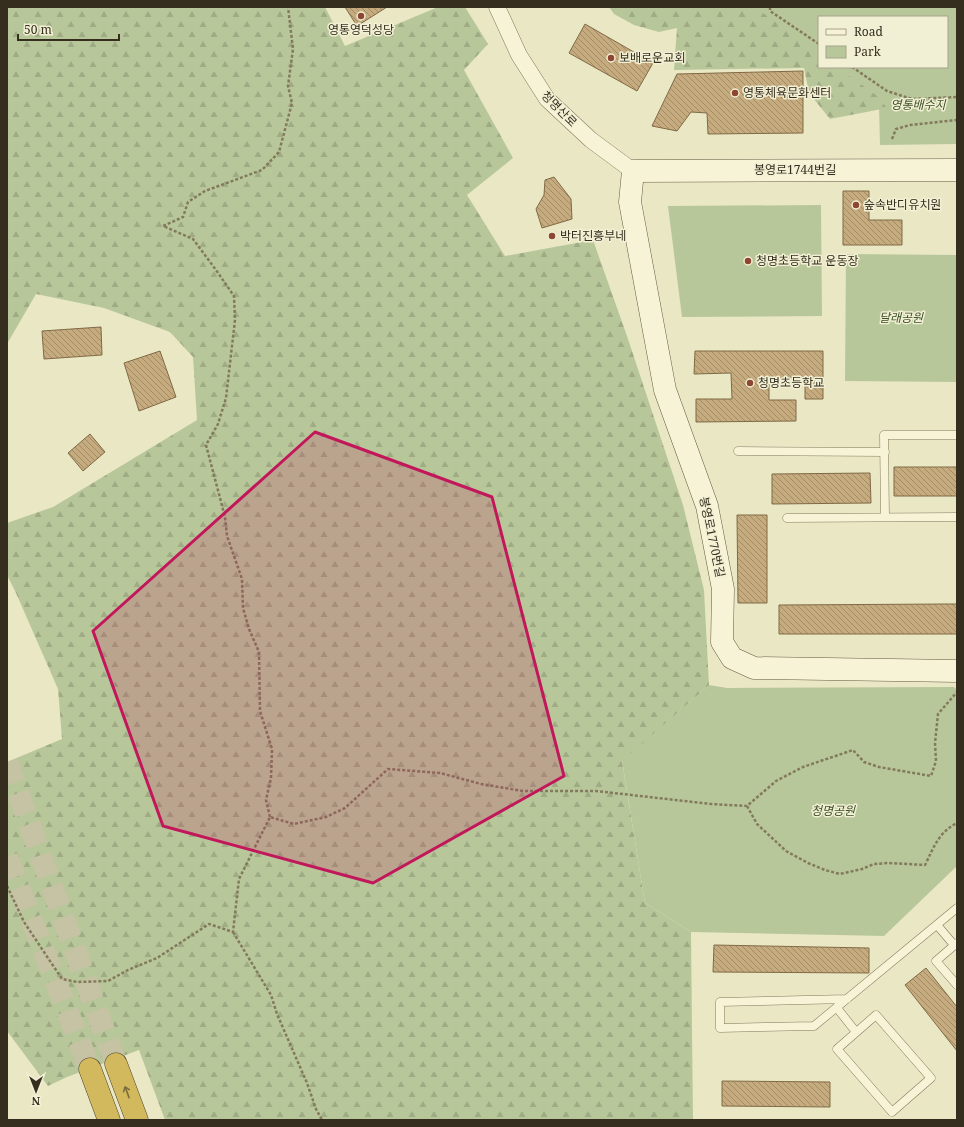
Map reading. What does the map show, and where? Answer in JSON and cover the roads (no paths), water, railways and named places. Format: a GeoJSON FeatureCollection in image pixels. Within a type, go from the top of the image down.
{"type":"FeatureCollection","features":[{"type":"Feature","properties":{"kind":"highway"},"geometry":{"type":"LineString","coordinates":[[116,1064],[137,1120]]}},
{"type":"Feature","properties":{"kind":"highway"},"geometry":{"type":"LineString","coordinates":[[90,1069],[109,1120]]}},
{"type":"Feature","properties":{"kind":"street","name":"청명산로"},"geometry":{"type":"LineString","coordinates":[[497,7],[519,55],[547,99],[591,140],[633,171]]}},
{"type":"Feature","properties":{"kind":"street","name":"봉영로1744번길"},"geometry":{"type":"LineString","coordinates":[[633,171],[957,170]]}},
{"type":"Feature","properties":{"kind":"street","name":"봉영로1770번길"},"geometry":{"type":"LineString","coordinates":[[633,171],[630,202],[665,390],[707,506],[723,589],[722,642],[732,658],[754,668],[957,671]]}},
{"type":"Feature","properties":{"kind":"lane"},"geometry":{"type":"LineString","coordinates":[[885,517],[884,435],[957,435]]}},
{"type":"Feature","properties":{"kind":"lane"},"geometry":{"type":"LineString","coordinates":[[738,451],[885,452]]}},
{"type":"Feature","properties":{"kind":"lane"},"geometry":{"type":"LineString","coordinates":[[787,518],[957,517]]}},
{"type":"Feature","properties":{"kind":"lane"},"geometry":{"type":"LineString","coordinates":[[847,999],[720,1002],[720,1028],[814,1026],[837,1008],[957,908]]}},
{"type":"Feature","properties":{"kind":"lane"},"geometry":{"type":"LineString","coordinates":[[937,925],[956,944],[936,961],[957,984]]}},
{"type":"Feature","properties":{"kind":"lane"},"geometry":{"type":"LineString","coordinates":[[837,1008],[856,1032]]}},
{"type":"Feature","properties":{"kind":"lane"},"geometry":{"type":"LineString","coordinates":[[876,1015],[931,1078],[892,1112],[837,1048],[856,1032],[876,1015]]}},
{"type":"Feature","properties":{"kind":"tunnel"},"geometry":{"type":"LineString","coordinates":[[7,762],[116,1064]]}},
{"type":"Feature","properties":{"kind":"tunnel"},"geometry":{"type":"LineString","coordinates":[[7,857],[90,1069]]}},
{"type":"Feature","properties":{"kind":"place","name":"영통영덕성당"},"geometry":{"type":"Point","coordinates":[361,16]}},
{"type":"Feature","properties":{"kind":"place","name":"보배로운교회"},"geometry":{"type":"Point","coordinates":[611,58]}},
{"type":"Feature","properties":{"kind":"place","name":"영통체육문화센터"},"geometry":{"type":"Point","coordinates":[735,93]}},
{"type":"Feature","properties":{"kind":"place","name":"숲속반디유치원"},"geometry":{"type":"Point","coordinates":[856,205]}},
{"type":"Feature","properties":{"kind":"place","name":"박터진흥부네"},"geometry":{"type":"Point","coordinates":[552,236]}},
{"type":"Feature","properties":{"kind":"place","name":"청명초등학교 운동장"},"geometry":{"type":"Point","coordinates":[748,261]}},
{"type":"Feature","properties":{"kind":"place","name":"청명초등학교"},"geometry":{"type":"Point","coordinates":[750,383]}},
{"type":"Feature","properties":{"kind":"park label","name":"영통배수지"},"geometry":{"type":"Point","coordinates":[918,105]}},
{"type":"Feature","properties":{"kind":"park label","name":"달래공원"},"geometry":{"type":"Point","coordinates":[901,318]}},
{"type":"Feature","properties":{"kind":"park label","name":"청명공원"},"geometry":{"type":"Point","coordinates":[833,811]}}]}
